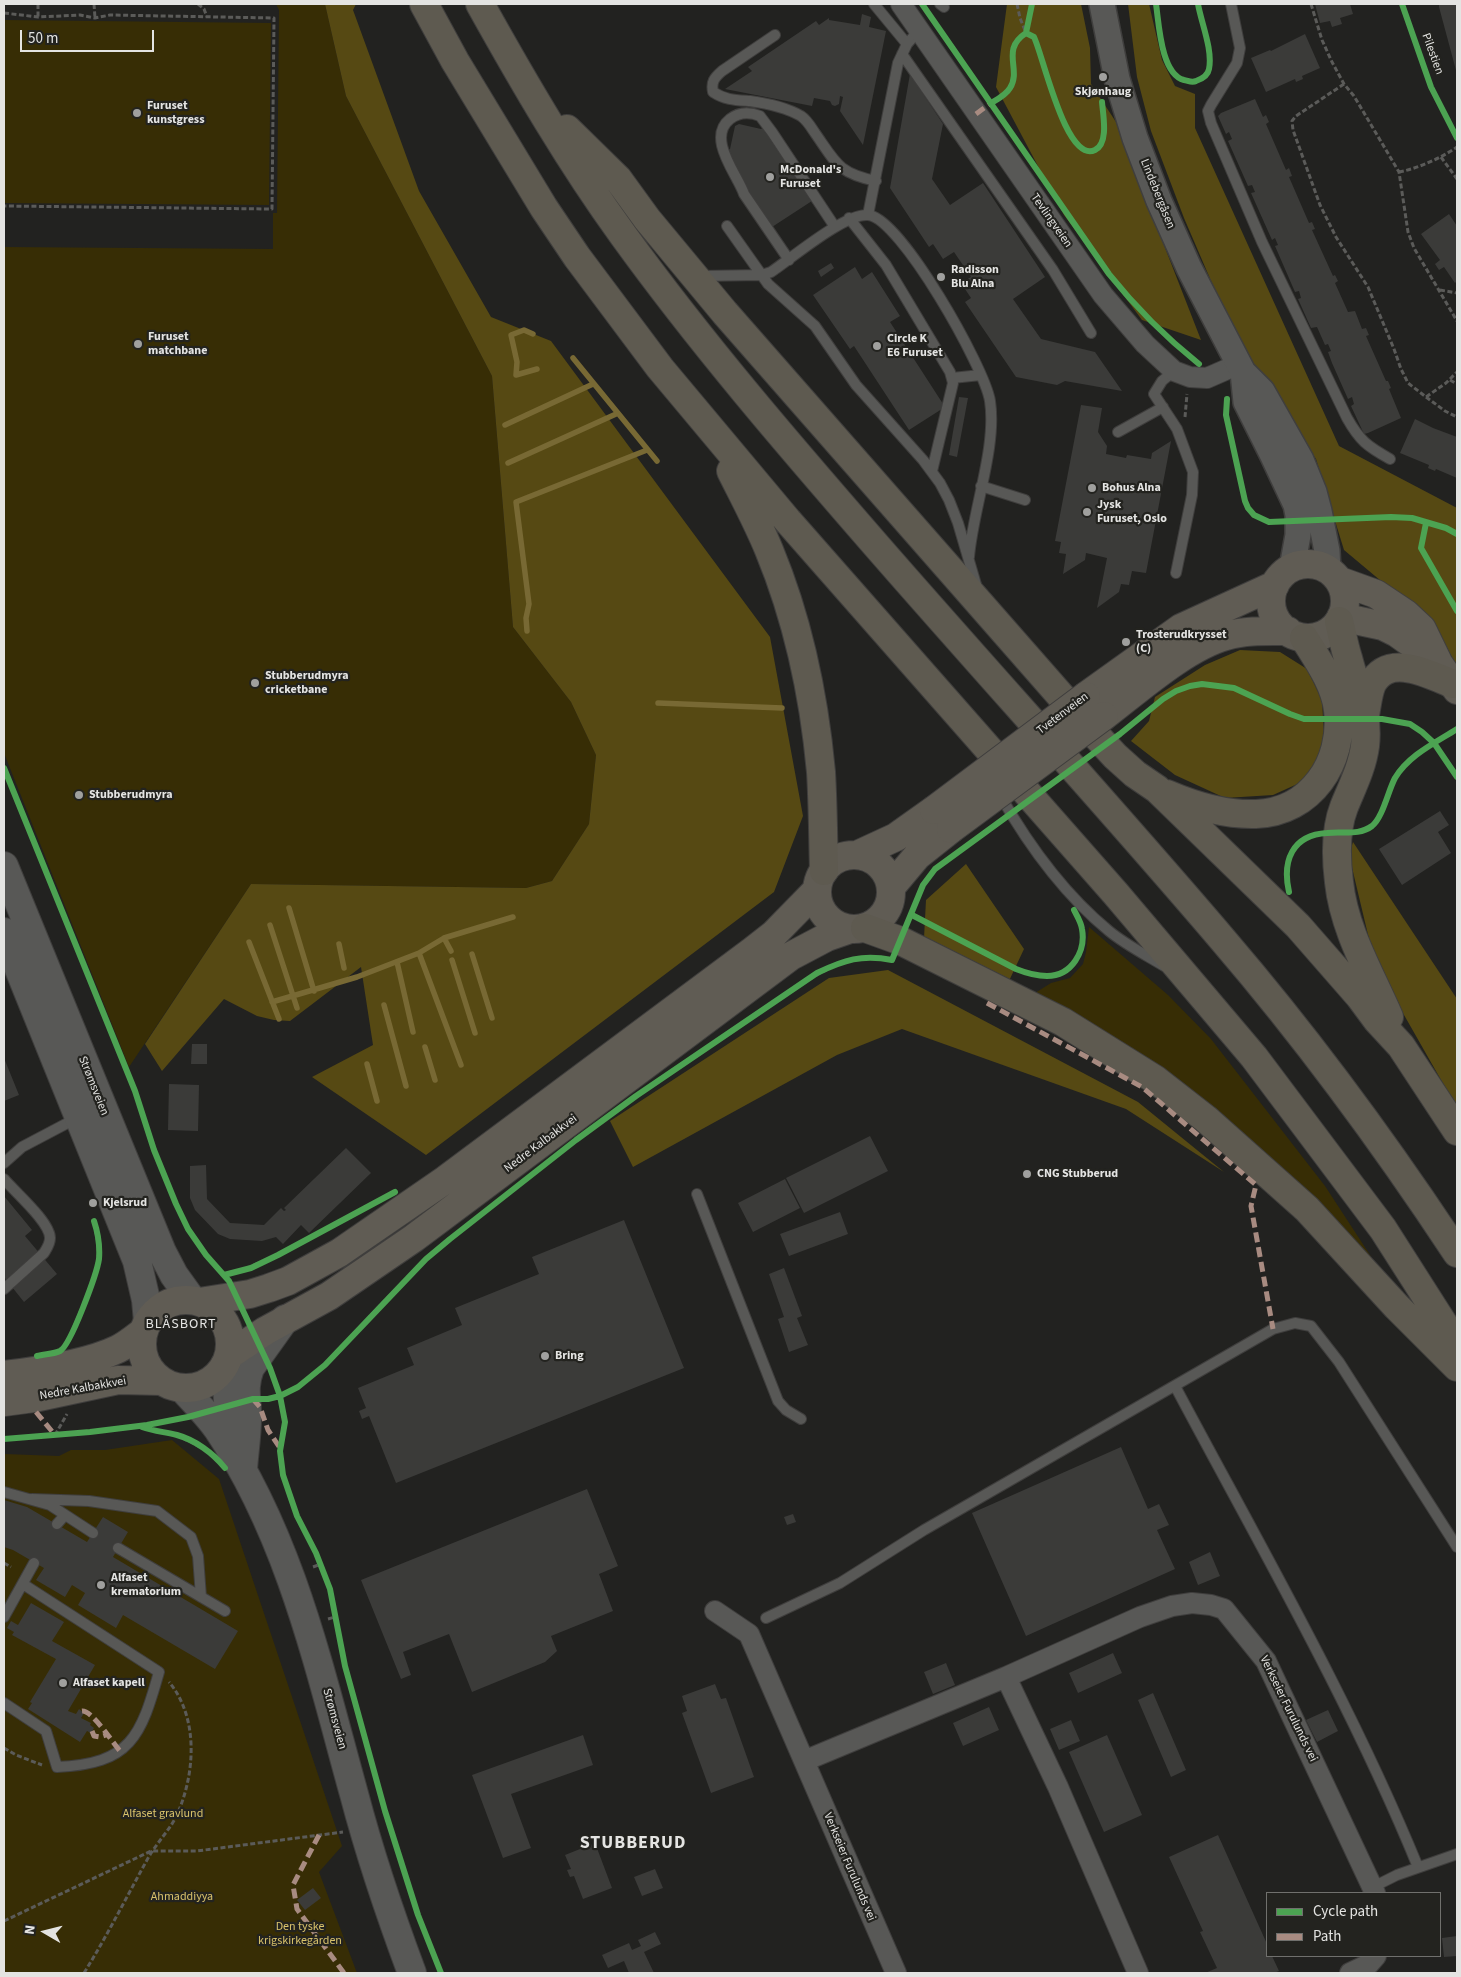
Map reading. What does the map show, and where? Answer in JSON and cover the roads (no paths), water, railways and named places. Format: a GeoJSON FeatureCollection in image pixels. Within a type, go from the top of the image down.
{"type":"FeatureCollection","features":[{"type":"Feature","properties":{"kind":"highway"},"geometry":{"type":"LineString","coordinates":[[424,4],[496,130],[555,224],[626,323],[710,429],[865,611],[1194,984],[1254,1057],[1383,1229],[1457,1345]]}},
{"type":"Feature","properties":{"kind":"highway"},"geometry":{"type":"LineString","coordinates":[[480,4],[535,98],[622,234],[705,343],[831,494],[1225,942],[1340,1084],[1457,1253]]}},
{"type":"Feature","properties":{"kind":"highway"},"geometry":{"type":"LineString","coordinates":[[535,98],[618,179],[647,219],[694,276],[982,608],[1115,756],[1135,774],[1157,789],[1298,926],[1401,1046],[1457,1131]]}},
{"type":"Feature","properties":{"kind":"highway"},"geometry":{"type":"LineString","coordinates":[[710,429],[755,518],[776,567],[795,624],[806,669],[815,720],[821,772],[823,828],[821,881],[818,901],[822,911],[839,926],[857,928],[901,941],[1063,1022],[1156,1080],[1206,1119],[1307,1209],[1397,1307],[1457,1367]]}},
{"type":"Feature","properties":{"kind":"highway","name":"Tvetenveien"},"geometry":{"type":"LineString","coordinates":[[857,855],[896,837],[943,819],[1095,706],[1181,628],[1310,564],[1376,594],[1406,614],[1422,629],[1450,680]]}},
{"type":"Feature","properties":{"kind":"highway"},"geometry":{"type":"LineString","coordinates":[[1284,576],[1272,602],[1273,610],[1281,626],[1296,634],[1325,674],[1359,709]]}},
{"type":"Feature","properties":{"kind":"highway"},"geometry":{"type":"LineString","coordinates":[[1334,576],[1344,593],[1345,599],[1340,619],[1359,709],[1362,758],[1344,808],[1337,850],[1339,884],[1346,915],[1358,949],[1401,1046]]}},
{"type":"Feature","properties":{"kind":"highway"},"geometry":{"type":"LineString","coordinates":[[1340,619],[1383,626],[1397,633],[1450,680]]}},
{"type":"Feature","properties":{"kind":"highway","name":"Tvetenveien"},"geometry":{"type":"LineString","coordinates":[[1095,706],[1169,667],[1207,643],[1226,636],[1245,632],[1324,634],[1340,619]]}},
{"type":"Feature","properties":{"kind":"highway"},"geometry":{"type":"LineString","coordinates":[[1157,789],[1180,799],[1223,811],[1246,814],[1270,812],[1293,803],[1314,788],[1330,766],[1338,738],[1338,717],[1359,709],[1373,682],[1380,674],[1396,667],[1416,670],[1450,680]]}},
{"type":"Feature","properties":{"kind":"highway","name":"Tvetenveien"},"geometry":{"type":"LineString","coordinates":[[891,887],[917,856],[943,819]]}},
{"type":"Feature","properties":{"kind":"highway"},"geometry":{"type":"LineString","coordinates":[[4,1375],[40,1370],[105,1354],[125,1345],[146,1327],[162,1307],[171,1302],[196,1301],[250,1294],[288,1281],[316,1267],[360,1239],[482,1154],[751,952],[774,934],[821,881],[835,861],[857,855],[875,862],[888,877],[891,895],[886,912],[880,919],[857,928]]}},
{"type":"Feature","properties":{"kind":"highway","name":"Nedre Kalbakkvei"},"geometry":{"type":"LineString","coordinates":[[227,1360],[246,1342],[329,1296],[414,1238],[791,956],[827,937],[857,928]]}},
{"type":"Feature","properties":{"kind":"highway"},"geometry":{"type":"LineString","coordinates":[[146,1327],[142,1342],[145,1359],[153,1374],[172,1385],[203,1385],[211,1380],[227,1360],[230,1342],[227,1329],[220,1317],[211,1308],[196,1301]]}},
{"type":"Feature","properties":{"kind":"highway","name":"Nedre Kalbakkvei"},"geometry":{"type":"LineString","coordinates":[[4,1402],[34,1398],[118,1380],[172,1385]]}},
{"type":"Feature","properties":{"kind":"main road","name":"Strømsveien"},"geometry":{"type":"LineString","coordinates":[[4,866],[164,1257],[174,1275],[196,1301]]}},
{"type":"Feature","properties":{"kind":"main road","name":"Strømsveien"},"geometry":{"type":"LineString","coordinates":[[4,932],[137,1262],[146,1300],[146,1327]]}},
{"type":"Feature","properties":{"kind":"main road"},"geometry":{"type":"LineString","coordinates":[[242,1470],[248,1417],[245,1396],[250,1368],[285,1319]]}},
{"type":"Feature","properties":{"kind":"main road","name":"Strømsveien"},"geometry":{"type":"LineString","coordinates":[[227,1360],[229,1412],[242,1470]]}},
{"type":"Feature","properties":{"kind":"main road","name":"Strømsveien"},"geometry":{"type":"LineString","coordinates":[[172,1385],[216,1428],[242,1470],[279,1544],[299,1599],[316,1655],[372,1856],[412,1973]]}},
{"type":"Feature","properties":{"kind":"street","name":"Tevlingveien"},"geometry":{"type":"LineString","coordinates":[[901,4],[910,42],[976,114],[1103,295],[1145,344],[1174,371],[1190,377],[1207,378],[1241,368]]}},
{"type":"Feature","properties":{"kind":"street","name":"Lindebergåsen"},"geometry":{"type":"LineString","coordinates":[[1102,4],[1120,88],[1135,138],[1159,201],[1189,268],[1241,368],[1262,391],[1293,444],[1308,476],[1334,576]]}},
{"type":"Feature","properties":{"kind":"street","name":"Lindebergåsen"},"geometry":{"type":"LineString","coordinates":[[1241,368],[1246,402],[1274,456],[1296,506],[1298,515],[1298,535],[1284,576]]}},
{"type":"Feature","properties":{"kind":"street","name":"Verkseier Furulunds vei"},"geometry":{"type":"LineString","coordinates":[[804,1761],[1006,1677],[1140,1617],[1172,1606],[1192,1603],[1211,1605],[1224,1609],[1244,1631],[1266,1661],[1374,1890]]}},
{"type":"Feature","properties":{"kind":"street","name":"Verkseier Furulunds vei"},"geometry":{"type":"LineString","coordinates":[[715,1610],[749,1634],[896,1973]]}},
{"type":"Feature","properties":{"kind":"street"},"geometry":{"type":"LineString","coordinates":[[1006,1677],[1058,1787],[1138,1973]]}},
{"type":"Feature","properties":{"kind":"street"},"geometry":{"type":"LineString","coordinates":[[1350,1973],[1370,1964],[1375,1957]]}},
{"type":"Feature","properties":{"kind":"lane"},"geometry":{"type":"LineString","coordinates":[[874,4],[910,42],[1091,333]]}},
{"type":"Feature","properties":{"kind":"lane"},"geometry":{"type":"LineString","coordinates":[[1231,4],[1240,48],[1237,64],[1208,111],[1211,123],[1262,242],[1347,418],[1358,437],[1368,446],[1390,459]]}},
{"type":"Feature","properties":{"kind":"lane"},"geometry":{"type":"LineString","coordinates":[[775,35],[722,71],[712,84],[713,92],[721,98],[752,102],[797,114],[807,122],[835,161],[844,170],[853,175],[876,181]]}},
{"type":"Feature","properties":{"kind":"lane"},"geometry":{"type":"LineString","coordinates":[[868,215],[896,72],[910,42]]}},
{"type":"Feature","properties":{"kind":"lane"},"geometry":{"type":"LineString","coordinates":[[789,260],[744,194],[742,185],[725,157],[720,138],[723,127],[730,119],[742,114],[760,116],[835,227]]}},
{"type":"Feature","properties":{"kind":"lane"},"geometry":{"type":"LineString","coordinates":[[694,276],[762,275],[771,272],[849,218],[868,215],[877,218],[891,229],[926,276],[950,314],[981,375],[990,400],[990,426],[969,558]]}},
{"type":"Feature","properties":{"kind":"lane"},"geometry":{"type":"LineString","coordinates":[[849,218],[886,265],[952,378],[953,383],[932,471]]}},
{"type":"Feature","properties":{"kind":"lane"},"geometry":{"type":"LineString","coordinates":[[727,226],[773,290],[815,326],[856,385],[932,471],[950,500],[969,558],[982,608]]}},
{"type":"Feature","properties":{"kind":"lane"},"geometry":{"type":"LineString","coordinates":[[1174,371],[1162,381],[1154,394],[1177,429],[1193,472],[1192,495],[1176,573]]}},
{"type":"Feature","properties":{"kind":"lane"},"geometry":{"type":"LineString","coordinates":[[952,378],[981,375]]}},
{"type":"Feature","properties":{"kind":"lane"},"geometry":{"type":"LineString","coordinates":[[1118,432],[1163,408]]}},
{"type":"Feature","properties":{"kind":"lane"},"geometry":{"type":"LineString","coordinates":[[981,486],[1025,500]]}},
{"type":"Feature","properties":{"kind":"lane"},"geometry":{"type":"LineString","coordinates":[[963,720],[993,782],[1017,825],[1042,861],[1092,916],[1111,933],[1194,984]]}},
{"type":"Feature","properties":{"kind":"lane"},"geometry":{"type":"LineString","coordinates":[[4,1163],[22,1147],[79,1117]]}},
{"type":"Feature","properties":{"kind":"lane"},"geometry":{"type":"LineString","coordinates":[[4,1179],[44,1223],[50,1238],[49,1246],[44,1253],[4,1289]]}},
{"type":"Feature","properties":{"kind":"lane"},"geometry":{"type":"LineString","coordinates":[[697,1194],[778,1401],[786,1410],[801,1420]]}},
{"type":"Feature","properties":{"kind":"lane"},"geometry":{"type":"LineString","coordinates":[[766,1618],[840,1583],[924,1530],[1273,1330],[1295,1323],[1311,1326],[1339,1362],[1457,1547]]}},
{"type":"Feature","properties":{"kind":"lane"},"geometry":{"type":"LineString","coordinates":[[1175,1386],[1344,1706],[1402,1828],[1418,1867]]}},
{"type":"Feature","properties":{"kind":"lane"},"geometry":{"type":"LineString","coordinates":[[4,1492],[50,1505],[93,1533]]}},
{"type":"Feature","properties":{"kind":"lane"},"geometry":{"type":"LineString","coordinates":[[32,1499],[89,1501],[157,1511],[191,1537],[198,1556],[200,1597]]}},
{"type":"Feature","properties":{"kind":"lane"},"geometry":{"type":"LineString","coordinates":[[57,1524],[65,1515]]}},
{"type":"Feature","properties":{"kind":"lane"},"geometry":{"type":"LineString","coordinates":[[118,1548],[225,1611]]}},
{"type":"Feature","properties":{"kind":"lane"},"geometry":{"type":"LineString","coordinates":[[4,1617],[34,1563]]}},
{"type":"Feature","properties":{"kind":"lane"},"geometry":{"type":"LineString","coordinates":[[4,1703],[46,1731],[57,1767],[74,1766],[102,1760],[120,1751],[132,1740],[142,1725],[150,1705],[159,1672],[23,1584]]}},
{"type":"Feature","properties":{"kind":"lane"},"geometry":{"type":"LineString","coordinates":[[1374,1890],[1397,1875],[1457,1854]]}},
{"type":"Feature","properties":{"kind":"waterway"},"geometry":{"type":"LineString","coordinates":[[533,334],[524,330],[511,335],[517,362],[516,375],[537,369]]}},
{"type":"Feature","properties":{"kind":"waterway"},"geometry":{"type":"LineString","coordinates":[[573,358],[657,461]]}},
{"type":"Feature","properties":{"kind":"waterway"},"geometry":{"type":"LineString","coordinates":[[505,425],[593,384]]}},
{"type":"Feature","properties":{"kind":"waterway"},"geometry":{"type":"LineString","coordinates":[[508,463],[616,414]]}},
{"type":"Feature","properties":{"kind":"waterway"},"geometry":{"type":"LineString","coordinates":[[527,631],[526,618],[529,604],[516,502],[647,450]]}},
{"type":"Feature","properties":{"kind":"waterway"},"geometry":{"type":"LineString","coordinates":[[658,703],[782,708]]}},
{"type":"Feature","properties":{"kind":"waterway"},"geometry":{"type":"LineString","coordinates":[[289,908],[314,991]]}},
{"type":"Feature","properties":{"kind":"waterway"},"geometry":{"type":"LineString","coordinates":[[272,1002],[357,977],[419,953],[444,938],[513,917]]}},
{"type":"Feature","properties":{"kind":"waterway"},"geometry":{"type":"LineString","coordinates":[[270,925],[297,1008]]}},
{"type":"Feature","properties":{"kind":"waterway"},"geometry":{"type":"LineString","coordinates":[[444,938],[451,951]]}},
{"type":"Feature","properties":{"kind":"waterway"},"geometry":{"type":"LineString","coordinates":[[249,942],[279,1019]]}},
{"type":"Feature","properties":{"kind":"waterway"},"geometry":{"type":"LineString","coordinates":[[339,944],[344,968]]}},
{"type":"Feature","properties":{"kind":"waterway"},"geometry":{"type":"LineString","coordinates":[[419,953],[461,1065]]}},
{"type":"Feature","properties":{"kind":"waterway"},"geometry":{"type":"LineString","coordinates":[[472,954],[492,1018]]}},
{"type":"Feature","properties":{"kind":"waterway"},"geometry":{"type":"LineString","coordinates":[[452,960],[475,1033]]}},
{"type":"Feature","properties":{"kind":"waterway"},"geometry":{"type":"LineString","coordinates":[[397,962],[413,1032]]}},
{"type":"Feature","properties":{"kind":"waterway"},"geometry":{"type":"LineString","coordinates":[[384,1005],[406,1086]]}},
{"type":"Feature","properties":{"kind":"waterway"},"geometry":{"type":"LineString","coordinates":[[425,1047],[435,1080]]}},
{"type":"Feature","properties":{"kind":"waterway"},"geometry":{"type":"LineString","coordinates":[[367,1064],[377,1101]]}},
{"type":"Feature","properties":{"kind":"place","name":"Skjønhaug"},"geometry":{"type":"Point","coordinates":[1103,77]}},
{"type":"Feature","properties":{"kind":"place","name":"Furuset kunstgress"},"geometry":{"type":"Point","coordinates":[137,113]}},
{"type":"Feature","properties":{"kind":"place","name":"McDonald's Furuset"},"geometry":{"type":"Point","coordinates":[770,177]}},
{"type":"Feature","properties":{"kind":"place","name":"Radisson Blu Alna"},"geometry":{"type":"Point","coordinates":[941,277]}},
{"type":"Feature","properties":{"kind":"place","name":"Furuset matchbane"},"geometry":{"type":"Point","coordinates":[138,344]}},
{"type":"Feature","properties":{"kind":"place","name":"Circle K E6 Furuset"},"geometry":{"type":"Point","coordinates":[877,346]}},
{"type":"Feature","properties":{"kind":"place","name":"Bohus Alna"},"geometry":{"type":"Point","coordinates":[1092,488]}},
{"type":"Feature","properties":{"kind":"place","name":"Jysk Furuset, Oslo"},"geometry":{"type":"Point","coordinates":[1087,512]}},
{"type":"Feature","properties":{"kind":"place","name":"Trosterudkrysset (C)"},"geometry":{"type":"Point","coordinates":[1126,642]}},
{"type":"Feature","properties":{"kind":"place","name":"Stubberudmyra cricketbane"},"geometry":{"type":"Point","coordinates":[255,683]}},
{"type":"Feature","properties":{"kind":"place","name":"Stubberudmyra"},"geometry":{"type":"Point","coordinates":[79,795]}},
{"type":"Feature","properties":{"kind":"place","name":"CNG Stubberud"},"geometry":{"type":"Point","coordinates":[1027,1174]}},
{"type":"Feature","properties":{"kind":"place","name":"Kjelsrud"},"geometry":{"type":"Point","coordinates":[93,1203]}},
{"type":"Feature","properties":{"kind":"place","name":"Bring"},"geometry":{"type":"Point","coordinates":[545,1356]}},
{"type":"Feature","properties":{"kind":"place","name":"Alfaset krematorium"},"geometry":{"type":"Point","coordinates":[101,1585]}},
{"type":"Feature","properties":{"kind":"place","name":"Alfaset kapell"},"geometry":{"type":"Point","coordinates":[63,1683]}},
{"type":"Feature","properties":{"kind":"district","name":"BLÅSBORT"},"geometry":{"type":"Point","coordinates":[181,1325]}},
{"type":"Feature","properties":{"kind":"district","name":"STUBBERUD"},"geometry":{"type":"Point","coordinates":[633,1844]}},
{"type":"Feature","properties":{"kind":"park label","name":"Alfaset gravlund"},"geometry":{"type":"Point","coordinates":[163,1814]}},
{"type":"Feature","properties":{"kind":"park label","name":"Ahmaddiyya"},"geometry":{"type":"Point","coordinates":[182,1897]}},
{"type":"Feature","properties":{"kind":"park label","name":"Den tyske krigskirkegården"},"geometry":{"type":"Point","coordinates":[300,1934]}}]}
